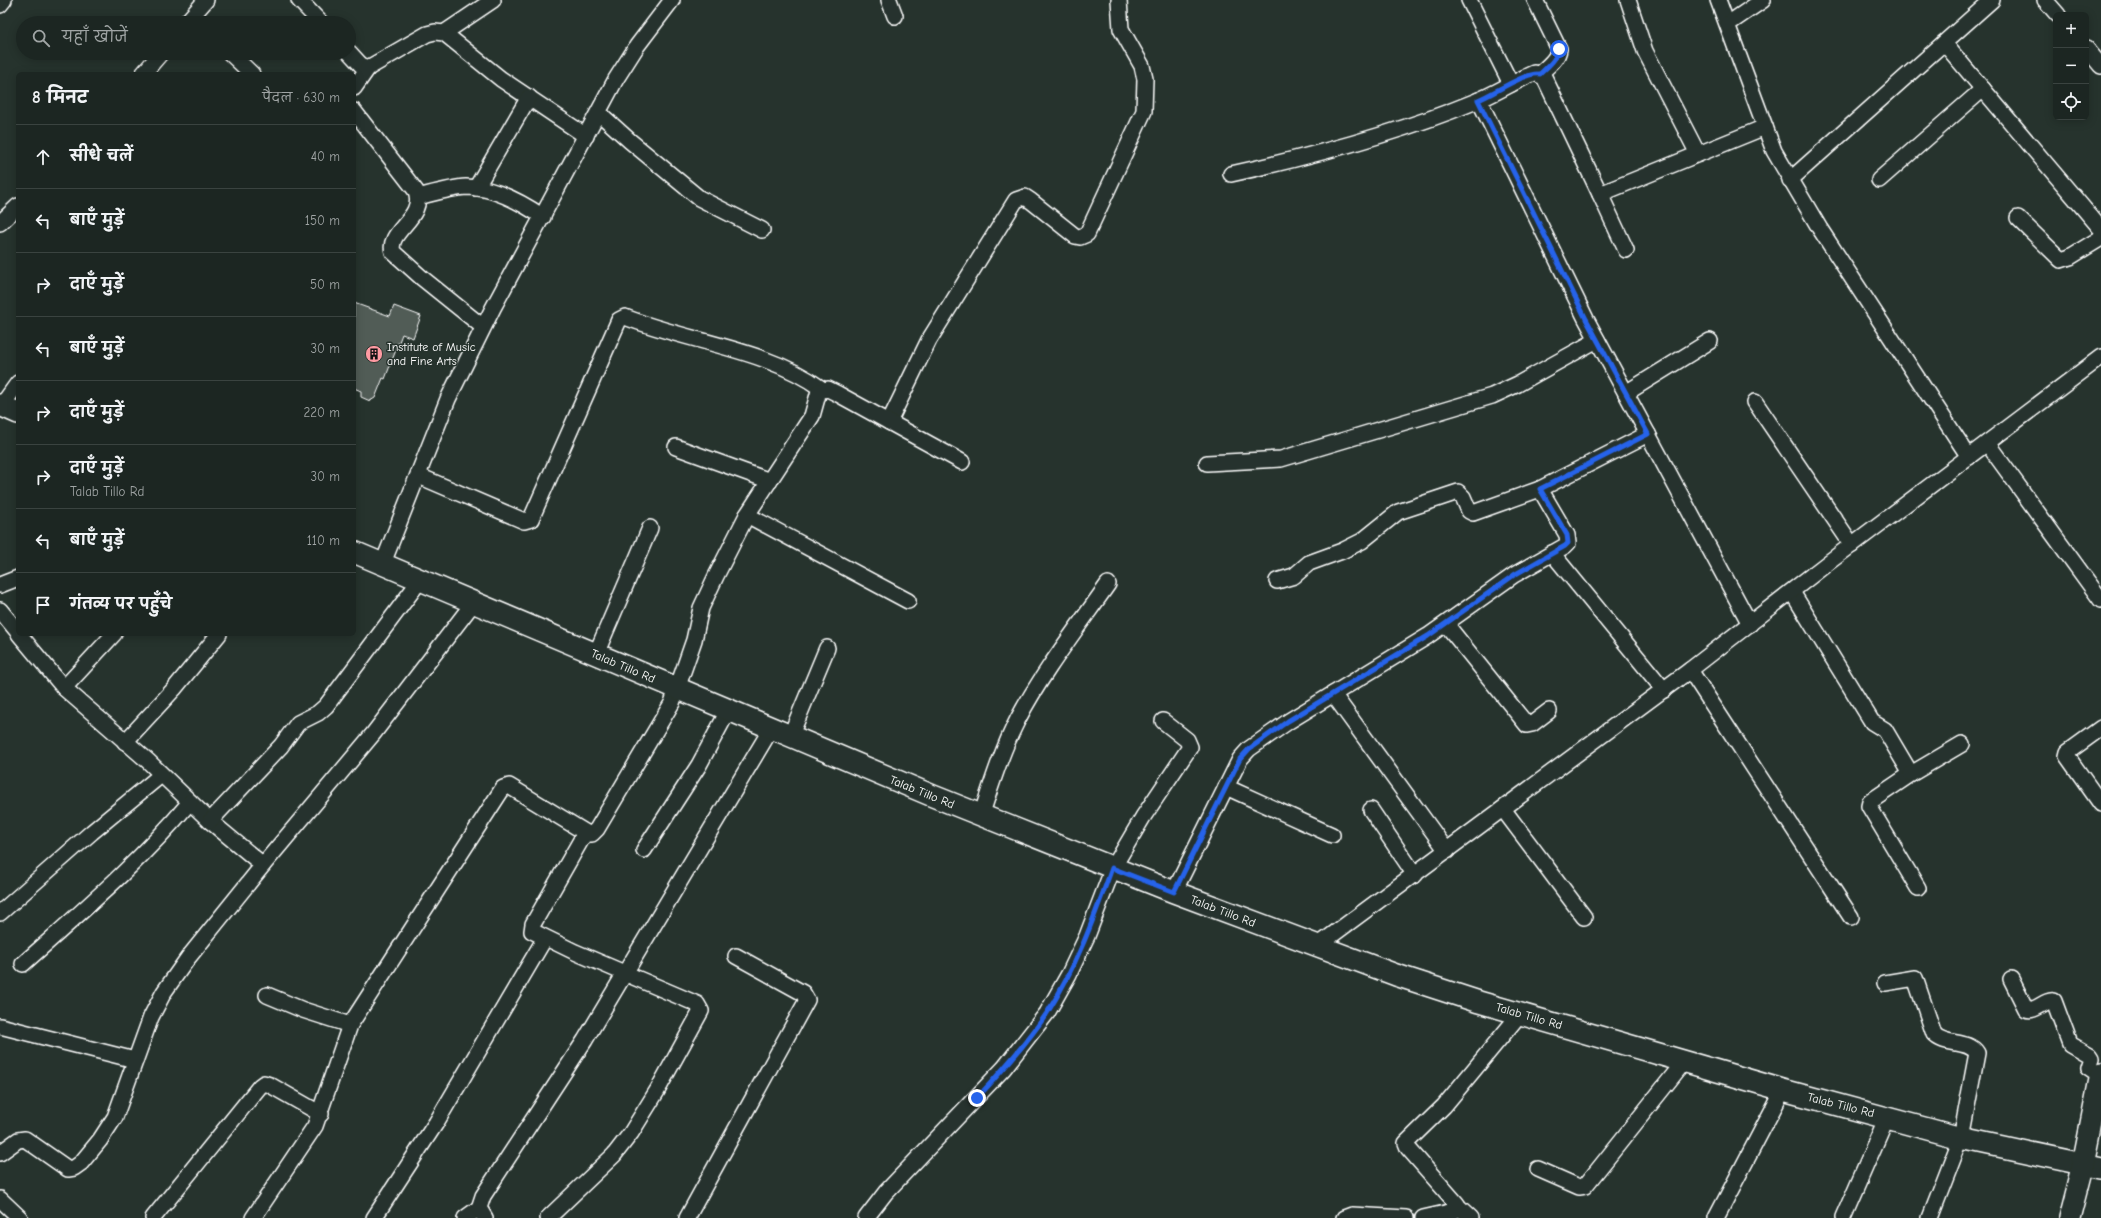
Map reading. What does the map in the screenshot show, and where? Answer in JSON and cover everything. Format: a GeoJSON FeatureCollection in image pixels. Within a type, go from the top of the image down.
{"type":"FeatureCollection","features":[{"type":"Feature","properties":{"kind":"main road","name":"Talab Tillo Rd"},"geometry":{"type":"LineString","coordinates":[[356,553],[902,784],[1112,868],[1316,947],[1396,975],[1520,1014],[1782,1090],[1887,1116],[1961,1138],[2092,1166]]}},
{"type":"Feature","properties":{"kind":"main road"},"geometry":{"type":"LineString","coordinates":[[2069,1218],[2092,1166],[2097,1073]]}},
{"type":"Feature","properties":{"kind":"street"},"geometry":{"type":"LineString","coordinates":[[0,5],[4,0]]}},
{"type":"Feature","properties":{"kind":"street"},"geometry":{"type":"LineString","coordinates":[[196,16],[206,0]]}},
{"type":"Feature","properties":{"kind":"street"},"geometry":{"type":"LineString","coordinates":[[299,0],[314,16]]}},
{"type":"Feature","properties":{"kind":"street"},"geometry":{"type":"LineString","coordinates":[[444,33],[493,0]]}},
{"type":"Feature","properties":{"kind":"street"},"geometry":{"type":"LineString","coordinates":[[383,563],[419,476],[448,399],[483,327],[626,63],[672,0]]}},
{"type":"Feature","properties":{"kind":"street"},"geometry":{"type":"LineString","coordinates":[[889,0],[895,16]]}},
{"type":"Feature","properties":{"kind":"street"},"geometry":{"type":"LineString","coordinates":[[889,422],[929,340],[1016,200],[1025,197],[1075,236],[1084,236],[1090,229],[1144,111],[1145,79],[1142,66],[1121,29],[1119,0]]}},
{"type":"Feature","properties":{"kind":"street"},"geometry":{"type":"LineString","coordinates":[[1469,0],[1511,84]]}},
{"type":"Feature","properties":{"kind":"street"},"geometry":{"type":"LineString","coordinates":[[1535,0],[1559,49],[1554,60],[1540,74]]}},
{"type":"Feature","properties":{"kind":"street"},"geometry":{"type":"LineString","coordinates":[[1628,0],[1645,51],[1698,154]]}},
{"type":"Feature","properties":{"kind":"street"},"geometry":{"type":"LineString","coordinates":[[1718,0],[1774,151],[1790,180],[1969,457]]}},
{"type":"Feature","properties":{"kind":"street"},"geometry":{"type":"LineString","coordinates":[[1728,24],[1763,0]]}},
{"type":"Feature","properties":{"kind":"street"},"geometry":{"type":"LineString","coordinates":[[1790,180],[1992,0]]}},
{"type":"Feature","properties":{"kind":"street"},"geometry":{"type":"LineString","coordinates":[[2045,0],[2055,12]]}},
{"type":"Feature","properties":{"kind":"street"},"geometry":{"type":"LineString","coordinates":[[356,85],[368,68],[427,34],[435,32],[444,33],[502,79],[586,136]]}},
{"type":"Feature","properties":{"kind":"street"},"geometry":{"type":"LineString","coordinates":[[1944,43],[2101,229]]}},
{"type":"Feature","properties":{"kind":"street"},"geometry":{"type":"LineString","coordinates":[[2089,52],[2101,66]]}},
{"type":"Feature","properties":{"kind":"street"},"geometry":{"type":"LineString","coordinates":[[145,72],[155,60]]}},
{"type":"Feature","properties":{"kind":"street"},"geometry":{"type":"LineString","coordinates":[[237,60],[250,72]]}},
{"type":"Feature","properties":{"kind":"street"},"geometry":{"type":"LineString","coordinates":[[356,60],[361,65],[368,68]]}},
{"type":"Feature","properties":{"kind":"street"},"geometry":{"type":"LineString","coordinates":[[1231,174],[1372,138],[1416,124],[1478,100],[1534,73],[1540,74],[1544,77],[1554,97],[1626,250]]}},
{"type":"Feature","properties":{"kind":"street"},"geometry":{"type":"LineString","coordinates":[[1879,180],[1983,89]]}},
{"type":"Feature","properties":{"kind":"street"},"geometry":{"type":"LineString","coordinates":[[476,188],[529,97]]}},
{"type":"Feature","properties":{"kind":"street"},"geometry":{"type":"LineString","coordinates":[[1478,100],[1597,340],[1750,624]]}},
{"type":"Feature","properties":{"kind":"street"},"geometry":{"type":"LineString","coordinates":[[356,113],[416,191],[418,197],[416,210],[394,240],[391,247],[393,252],[417,274],[483,327]]}},
{"type":"Feature","properties":{"kind":"street"},"geometry":{"type":"LineString","coordinates":[[598,113],[635,146],[699,198],[762,230]]}},
{"type":"Feature","properties":{"kind":"street"},"geometry":{"type":"LineString","coordinates":[[1600,194],[1765,127]]}},
{"type":"Feature","properties":{"kind":"street"},"geometry":{"type":"LineString","coordinates":[[418,197],[452,189],[476,188],[512,198],[543,217]]}},
{"type":"Feature","properties":{"kind":"street"},"geometry":{"type":"LineString","coordinates":[[0,223],[16,208]]}},
{"type":"Feature","properties":{"kind":"street"},"geometry":{"type":"LineString","coordinates":[[2018,218],[2061,260],[2070,257],[2101,238]]}},
{"type":"Feature","properties":{"kind":"street"},"geometry":{"type":"LineString","coordinates":[[419,476],[524,520],[531,519],[619,320],[625,317],[774,364],[809,380],[822,389],[828,389],[838,394],[962,462]]}},
{"type":"Feature","properties":{"kind":"street"},"geometry":{"type":"LineString","coordinates":[[1207,463],[1281,459],[1492,396],[1532,377],[1597,340]]}},
{"type":"Feature","properties":{"kind":"street"},"geometry":{"type":"LineString","coordinates":[[1626,393],[1710,341]]}},
{"type":"Feature","properties":{"kind":"street"},"geometry":{"type":"LineString","coordinates":[[1316,947],[1664,690],[1852,545],[2101,357]]}},
{"type":"Feature","properties":{"kind":"street"},"geometry":{"type":"LineString","coordinates":[[5,408],[16,387]]}},
{"type":"Feature","properties":{"kind":"street"},"geometry":{"type":"LineString","coordinates":[[253,1218],[311,1134],[321,1114],[350,1025],[503,788],[509,786],[585,833],[592,834],[597,829],[672,703],[694,640],[701,608],[747,515],[810,420],[814,411],[817,395],[822,389]]}},
{"type":"Feature","properties":{"kind":"street"},"geometry":{"type":"LineString","coordinates":[[1755,402],[1852,545]]}},
{"type":"Feature","properties":{"kind":"street"},"geometry":{"type":"LineString","coordinates":[[1277,580],[1294,576],[1309,563],[1342,551],[1362,541],[1394,514],[1414,506],[1458,492],[1463,497],[1470,513],[1473,513],[1540,489],[1648,434]]}},
{"type":"Feature","properties":{"kind":"street"},"geometry":{"type":"LineString","coordinates":[[1987,443],[2101,600]]}},
{"type":"Feature","properties":{"kind":"street"},"geometry":{"type":"LineString","coordinates":[[676,447],[770,481]]}},
{"type":"Feature","properties":{"kind":"street"},"geometry":{"type":"LineString","coordinates":[[1174,892],[1240,759],[1249,749],[1288,721],[1446,624],[1514,575],[1565,546],[1568,539],[1540,489]]}},
{"type":"Feature","properties":{"kind":"street"},"geometry":{"type":"LineString","coordinates":[[747,515],[908,601]]}},
{"type":"Feature","properties":{"kind":"street"},"geometry":{"type":"LineString","coordinates":[[596,654],[650,528]]}},
{"type":"Feature","properties":{"kind":"street"},"geometry":{"type":"LineString","coordinates":[[1552,553],[1664,690]]}},
{"type":"Feature","properties":{"kind":"street"},"geometry":{"type":"LineString","coordinates":[[0,585],[16,579]]}},
{"type":"Feature","properties":{"kind":"street"},"geometry":{"type":"LineString","coordinates":[[210,821],[281,746],[298,723],[318,713],[326,706],[421,579]]}},
{"type":"Feature","properties":{"kind":"street"},"geometry":{"type":"LineString","coordinates":[[981,816],[999,763],[1018,718],[1063,648],[1108,584]]}},
{"type":"Feature","properties":{"kind":"street"},"geometry":{"type":"LineString","coordinates":[[1792,592],[1869,718],[1872,722],[1885,730],[1911,774]]}},
{"type":"Feature","properties":{"kind":"street"},"geometry":{"type":"LineString","coordinates":[[0,1153],[18,1140],[25,1139],[68,1169],[77,1167],[100,1140],[115,1118],[151,1017],[164,992],[188,958],[263,865],[373,734],[474,602]]}},
{"type":"Feature","properties":{"kind":"street"},"geometry":{"type":"LineString","coordinates":[[0,610],[16,629]]}},
{"type":"Feature","properties":{"kind":"street"},"geometry":{"type":"LineString","coordinates":[[1446,624],[1527,725],[1532,724],[1549,711]]}},
{"type":"Feature","properties":{"kind":"street"},"geometry":{"type":"LineString","coordinates":[[21,636],[64,688],[210,821],[263,865]]}},
{"type":"Feature","properties":{"kind":"street"},"geometry":{"type":"LineString","coordinates":[[64,688],[112,636]]}},
{"type":"Feature","properties":{"kind":"street"},"geometry":{"type":"LineString","coordinates":[[125,742],[174,689],[217,636]]}},
{"type":"Feature","properties":{"kind":"street"},"geometry":{"type":"LineString","coordinates":[[465,1218],[482,1213],[482,1196],[585,1040],[624,972],[781,733],[826,648]]}},
{"type":"Feature","properties":{"kind":"street"},"geometry":{"type":"LineString","coordinates":[[1690,670],[1851,917]]}},
{"type":"Feature","properties":{"kind":"street"},"geometry":{"type":"LineString","coordinates":[[1333,694],[1447,851]]}},
{"type":"Feature","properties":{"kind":"street"},"geometry":{"type":"LineString","coordinates":[[644,850],[699,765],[728,711]]}},
{"type":"Feature","properties":{"kind":"street"},"geometry":{"type":"LineString","coordinates":[[866,1218],[886,1192],[1004,1068],[1047,1013],[1069,974],[1087,936],[1112,868],[1143,817],[1190,747],[1187,740],[1163,721]]}},
{"type":"Feature","properties":{"kind":"street"},"geometry":{"type":"LineString","coordinates":[[2101,728],[2068,752],[2067,756],[2101,804]]}},
{"type":"Feature","properties":{"kind":"street"},"geometry":{"type":"LineString","coordinates":[[1918,888],[1870,806],[1870,802],[1911,774],[1962,744]]}},
{"type":"Feature","properties":{"kind":"street"},"geometry":{"type":"LineString","coordinates":[[0,913],[92,832],[161,775]]}},
{"type":"Feature","properties":{"kind":"street"},"geometry":{"type":"LineString","coordinates":[[1226,787],[1332,835]]}},
{"type":"Feature","properties":{"kind":"street"},"geometry":{"type":"LineString","coordinates":[[23,964],[160,838],[190,802]]}},
{"type":"Feature","properties":{"kind":"street"},"geometry":{"type":"LineString","coordinates":[[1503,809],[1584,916]]}},
{"type":"Feature","properties":{"kind":"street"},"geometry":{"type":"LineString","coordinates":[[1371,810],[1415,875]]}},
{"type":"Feature","properties":{"kind":"street"},"geometry":{"type":"LineString","coordinates":[[548,1218],[614,1155],[631,1133],[657,1091],[701,1011],[697,1004],[532,931],[533,924],[585,833]]}},
{"type":"Feature","properties":{"kind":"street"},"geometry":{"type":"LineString","coordinates":[[374,1218],[436,1123],[545,938]]}},
{"type":"Feature","properties":{"kind":"street"},"geometry":{"type":"LineString","coordinates":[[687,1218],[807,1000],[803,993],[736,956]]}},
{"type":"Feature","properties":{"kind":"street"},"geometry":{"type":"LineString","coordinates":[[1885,983],[1915,978],[1934,1034],[1940,1039],[1972,1048],[1977,1052],[1961,1138],[1930,1218]]}},
{"type":"Feature","properties":{"kind":"street"},"geometry":{"type":"LineString","coordinates":[[2012,979],[2026,1009],[2031,1010],[2050,1001],[2054,1001],[2069,1042],[2090,1054],[2091,1058],[2088,1067],[2097,1073]]}},
{"type":"Feature","properties":{"kind":"street"},"geometry":{"type":"LineString","coordinates":[[268,995],[303,1010],[350,1025]]}},
{"type":"Feature","properties":{"kind":"street"},"geometry":{"type":"LineString","coordinates":[[1471,1218],[1458,1206],[1456,1201],[1408,1148],[1406,1143],[1444,1106],[1520,1014]]}},
{"type":"Feature","properties":{"kind":"street"},"geometry":{"type":"LineString","coordinates":[[0,1026],[135,1060]]}},
{"type":"Feature","properties":{"kind":"street"},"geometry":{"type":"LineString","coordinates":[[1538,1169],[1579,1186],[1585,1186],[1684,1062]]}},
{"type":"Feature","properties":{"kind":"street"},"geometry":{"type":"LineString","coordinates":[[152,1218],[264,1083],[321,1114]]}},
{"type":"Feature","properties":{"kind":"street"},"geometry":{"type":"LineString","coordinates":[[1716,1218],[1782,1090]]}},
{"type":"Feature","properties":{"kind":"street"},"geometry":{"type":"LineString","coordinates":[[1843,1218],[1887,1116]]}},
{"type":"Feature","properties":{"kind":"street"},"geometry":{"type":"LineString","coordinates":[[0,1199],[20,1218]]}},
{"type":"Feature","properties":{"kind":"street"},"geometry":{"type":"LineString","coordinates":[[1423,1218],[1454,1211],[1458,1206]]}},
{"type":"Feature","properties":{"kind":"street"},"geometry":{"type":"LineString","coordinates":[[1344,1218],[1356,1215],[1406,1218]]}},
{"type":"Feature","properties":{"kind":"building","name":"Institute of Music and Fine Arts"},"geometry":{"type":"Polygon","coordinates":[[[356,304],[390,316],[394,306],[421,316],[413,338],[402,334],[385,379],[383,378],[375,398],[370,401],[361,397],[361,391],[356,389],[356,304]]]}},
{"type":"Feature","properties":{"kind":"place","name":"Institute of Music and Fine Arts"},"geometry":{"type":"Point","coordinates":[374,354]}},
{"type":"Feature","properties":{"kind":"route"},"geometry":{"type":"LineString","coordinates":[[977,1098],[1028,1039],[1047,1013],[1069,974],[1087,936],[1112,868],[1174,892],[1243,754],[1288,721],[1381,666],[1428,636],[1514,575],[1565,546],[1568,543],[1567,535],[1540,489],[1648,434],[1586,319],[1478,100],[1495,93],[1522,78],[1534,73],[1540,74],[1554,60],[1559,49]]}}]}
